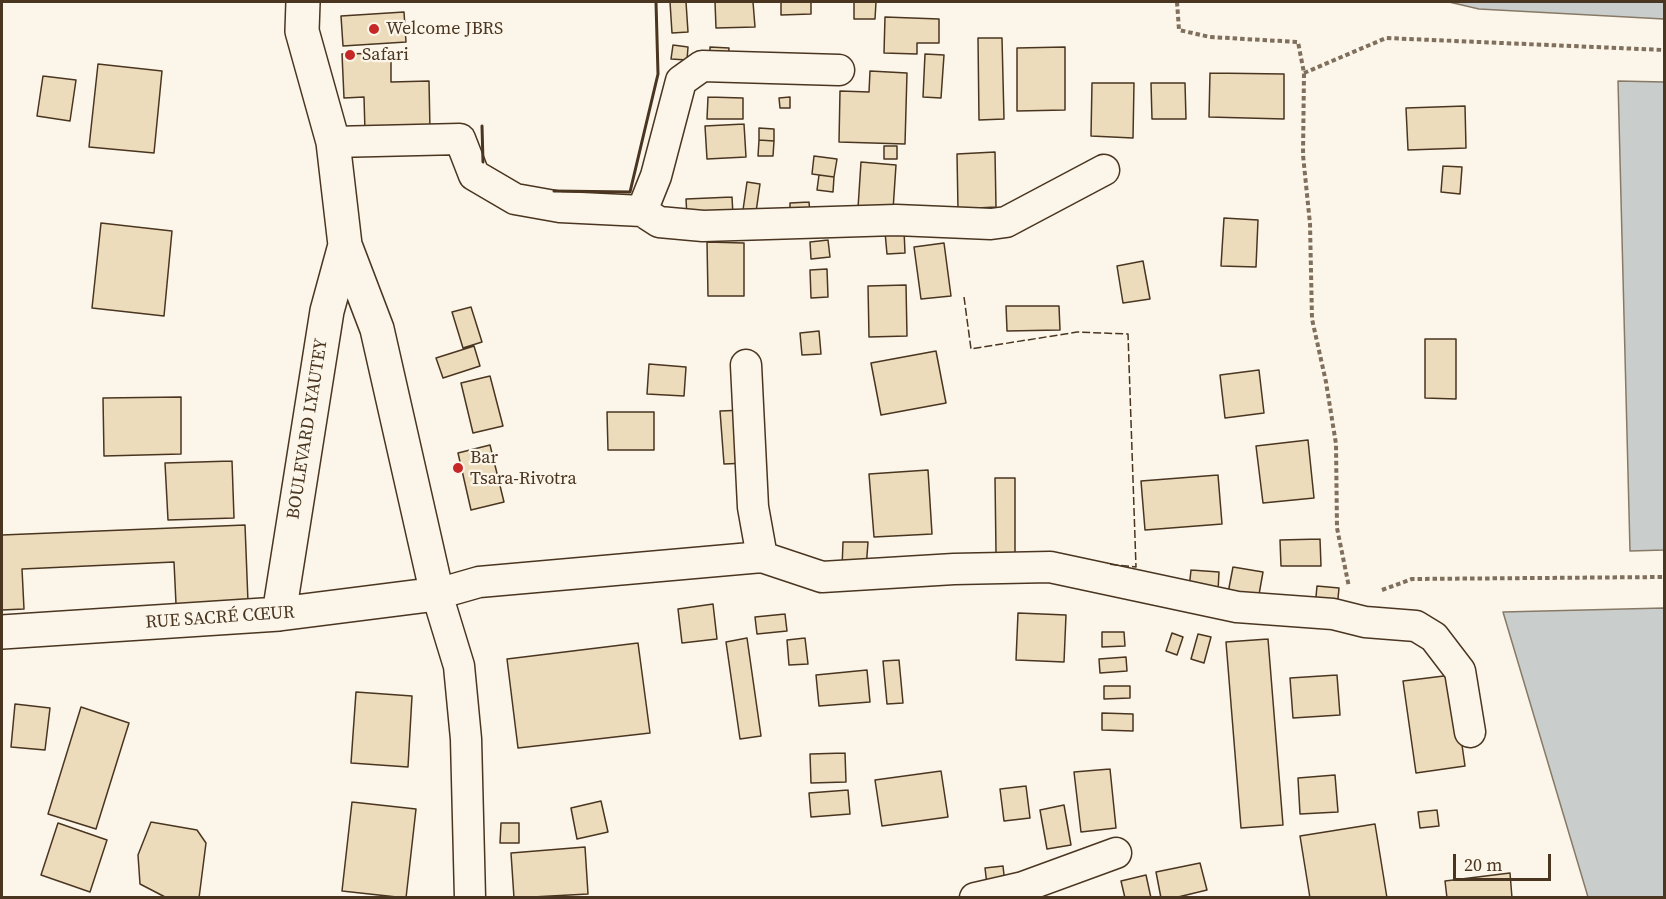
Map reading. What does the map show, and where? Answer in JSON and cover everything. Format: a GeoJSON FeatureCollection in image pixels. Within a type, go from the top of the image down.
{"type":"FeatureCollection","features":[{"type":"Feature","properties":{"kind":"street","name":"BOULEVARD LYAUTEY"},"geometry":{"type":"LineString","coordinates":[[303,2],[302,31],[333,142],[345,245],[377,329],[437,594]]}},
{"type":"Feature","properties":{"kind":"street"},"geometry":{"type":"LineString","coordinates":[[642,211],[656,176],[681,81],[702,66],[838,70]]}},
{"type":"Feature","properties":{"kind":"street"},"geometry":{"type":"LineString","coordinates":[[333,142],[460,139],[474,175],[515,199],[560,207],[642,211],[659,222],[703,226],[896,220],[991,224],[1006,222],[1104,170]]}},
{"type":"Feature","properties":{"kind":"street","name":"BOULEVARD LYAUTEY"},"geometry":{"type":"LineString","coordinates":[[279,615],[327,311],[345,245]]}},
{"type":"Feature","properties":{"kind":"street"},"geometry":{"type":"LineString","coordinates":[[746,365],[753,507],[762,557]]}},
{"type":"Feature","properties":{"kind":"street"},"geometry":{"type":"LineString","coordinates":[[470,897],[466,740],[459,666],[437,594],[479,582],[762,557],[822,577],[954,569],[1050,567],[1237,607],[1333,614],[1365,622],[1416,626],[1434,637],[1460,670],[1470,732]]}},
{"type":"Feature","properties":{"kind":"street","name":"RUE SACRÉ CŒUR"},"geometry":{"type":"LineString","coordinates":[[2,632],[279,615],[437,594]]}},
{"type":"Feature","properties":{"kind":"street"},"geometry":{"type":"LineString","coordinates":[[975,897],[1023,887],[1116,854]]}},
{"type":"Feature","properties":{"kind":"path"},"geometry":{"type":"LineString","coordinates":[[1177,2],[1179,30],[1210,37],[1298,42],[1305,73],[1303,155],[1310,224],[1312,319],[1326,382],[1336,444],[1337,528],[1347,577]]}},
{"type":"Feature","properties":{"kind":"path"},"geometry":{"type":"LineString","coordinates":[[1305,73],[1386,38],[1665,50]]}},
{"type":"Feature","properties":{"kind":"path"},"geometry":{"type":"LineString","coordinates":[[1372,594],[1412,579],[1665,577]]}},
{"type":"Feature","properties":{"kind":"shaded area"},"geometry":{"type":"Polygon","coordinates":[[[1449,2],[1664,2],[1664,19],[1479,9],[1449,2]]]}},
{"type":"Feature","properties":{"kind":"shaded area"},"geometry":{"type":"Polygon","coordinates":[[[1618,81],[1664,82],[1664,550],[1630,551],[1618,81]]]}},
{"type":"Feature","properties":{"kind":"shaded area"},"geometry":{"type":"Polygon","coordinates":[[[1664,608],[1664,897],[1588,897],[1503,612],[1664,608]]]}},
{"type":"Feature","properties":{"kind":"building"},"geometry":{"type":"Polygon","coordinates":[[[670,2],[686,2],[688,32],[672,33],[670,2]]]}},
{"type":"Feature","properties":{"kind":"building"},"geometry":{"type":"Polygon","coordinates":[[[715,2],[753,2],[755,27],[716,28],[715,2]]]}},
{"type":"Feature","properties":{"kind":"building"},"geometry":{"type":"Polygon","coordinates":[[[781,2],[811,2],[811,14],[781,15],[781,2]]]}},
{"type":"Feature","properties":{"kind":"building"},"geometry":{"type":"Polygon","coordinates":[[[854,2],[876,2],[875,19],[854,19],[854,2]]]}},
{"type":"Feature","properties":{"kind":"building","name":"Welcome JBRS"},"geometry":{"type":"Polygon","coordinates":[[[404,12],[406,42],[343,46],[341,16],[404,12]]]}},
{"type":"Feature","properties":{"kind":"building"},"geometry":{"type":"Polygon","coordinates":[[[885,17],[939,19],[939,43],[917,43],[917,54],[884,53],[885,17]]]}},
{"type":"Feature","properties":{"kind":"building"},"geometry":{"type":"Polygon","coordinates":[[[978,38],[1002,38],[1004,119],[979,120],[978,38]]]}},
{"type":"Feature","properties":{"kind":"building"},"geometry":{"type":"Polygon","coordinates":[[[673,45],[688,47],[687,60],[671,59],[673,45]]]}},
{"type":"Feature","properties":{"kind":"building"},"geometry":{"type":"Polygon","coordinates":[[[710,47],[729,48],[728,58],[710,57],[710,47]]]}},
{"type":"Feature","properties":{"kind":"building"},"geometry":{"type":"Polygon","coordinates":[[[1065,47],[1065,110],[1017,111],[1017,48],[1065,47]]]}},
{"type":"Feature","properties":{"kind":"building"},"geometry":{"type":"Polygon","coordinates":[[[391,53],[391,82],[429,81],[430,131],[365,132],[364,97],[344,98],[342,54],[391,53]]]}},
{"type":"Feature","properties":{"kind":"building"},"geometry":{"type":"Polygon","coordinates":[[[925,54],[944,55],[941,98],[923,97],[925,54]]]}},
{"type":"Feature","properties":{"kind":"building"},"geometry":{"type":"Polygon","coordinates":[[[98,64],[162,71],[154,153],[89,147],[98,64]]]}},
{"type":"Feature","properties":{"kind":"building"},"geometry":{"type":"Polygon","coordinates":[[[870,71],[907,73],[905,144],[839,142],[840,91],[869,92],[870,71]]]}},
{"type":"Feature","properties":{"kind":"building"},"geometry":{"type":"Polygon","coordinates":[[[1210,73],[1284,74],[1284,119],[1209,117],[1210,73]]]}},
{"type":"Feature","properties":{"kind":"building"},"geometry":{"type":"Polygon","coordinates":[[[43,76],[76,80],[70,121],[37,116],[43,76]]]}},
{"type":"Feature","properties":{"kind":"building"},"geometry":{"type":"Polygon","coordinates":[[[1092,83],[1134,83],[1133,138],[1091,136],[1092,83]]]}},
{"type":"Feature","properties":{"kind":"building"},"geometry":{"type":"Polygon","coordinates":[[[1151,83],[1185,83],[1186,119],[1152,119],[1151,83]]]}},
{"type":"Feature","properties":{"kind":"building"},"geometry":{"type":"Polygon","coordinates":[[[708,97],[743,98],[743,119],[707,119],[708,97]]]}},
{"type":"Feature","properties":{"kind":"building"},"geometry":{"type":"Polygon","coordinates":[[[790,97],[790,108],[780,108],[779,98],[790,97]]]}},
{"type":"Feature","properties":{"kind":"building"},"geometry":{"type":"Polygon","coordinates":[[[1465,106],[1466,148],[1408,150],[1406,108],[1465,106]]]}},
{"type":"Feature","properties":{"kind":"building"},"geometry":{"type":"Polygon","coordinates":[[[744,124],[746,157],[707,159],[705,126],[744,124]]]}},
{"type":"Feature","properties":{"kind":"building"},"geometry":{"type":"Polygon","coordinates":[[[759,128],[774,129],[774,141],[759,140],[759,128]]]}},
{"type":"Feature","properties":{"kind":"building"},"geometry":{"type":"Polygon","coordinates":[[[759,140],[774,141],[773,156],[758,156],[759,140]]]}},
{"type":"Feature","properties":{"kind":"building"},"geometry":{"type":"Polygon","coordinates":[[[884,146],[897,146],[897,159],[884,159],[884,146]]]}},
{"type":"Feature","properties":{"kind":"building"},"geometry":{"type":"Polygon","coordinates":[[[995,152],[996,207],[958,209],[957,154],[995,152]]]}},
{"type":"Feature","properties":{"kind":"building"},"geometry":{"type":"Polygon","coordinates":[[[814,156],[837,159],[834,177],[812,174],[814,156]]]}},
{"type":"Feature","properties":{"kind":"building"},"geometry":{"type":"Polygon","coordinates":[[[861,162],[896,165],[893,210],[858,208],[861,162]]]}},
{"type":"Feature","properties":{"kind":"building"},"geometry":{"type":"Polygon","coordinates":[[[1443,166],[1462,167],[1460,194],[1441,192],[1443,166]]]}},
{"type":"Feature","properties":{"kind":"building"},"geometry":{"type":"Polygon","coordinates":[[[819,175],[834,177],[833,192],[817,190],[819,175]]]}},
{"type":"Feature","properties":{"kind":"building"},"geometry":{"type":"Polygon","coordinates":[[[747,182],[760,184],[756,212],[743,210],[747,182]]]}},
{"type":"Feature","properties":{"kind":"building"},"geometry":{"type":"Polygon","coordinates":[[[732,197],[733,215],[687,217],[686,199],[732,197]]]}},
{"type":"Feature","properties":{"kind":"building"},"geometry":{"type":"Polygon","coordinates":[[[809,202],[810,214],[790,215],[790,203],[809,202]]]}},
{"type":"Feature","properties":{"kind":"building"},"geometry":{"type":"Polygon","coordinates":[[[1224,218],[1258,220],[1256,267],[1221,266],[1224,218]]]}},
{"type":"Feature","properties":{"kind":"building"},"geometry":{"type":"Polygon","coordinates":[[[101,223],[172,231],[164,316],[92,308],[101,223]]]}},
{"type":"Feature","properties":{"kind":"building"},"geometry":{"type":"Polygon","coordinates":[[[904,230],[905,253],[887,254],[885,232],[904,230]]]}},
{"type":"Feature","properties":{"kind":"building"},"geometry":{"type":"Polygon","coordinates":[[[828,240],[830,257],[811,259],[810,242],[828,240]]]}},
{"type":"Feature","properties":{"kind":"building"},"geometry":{"type":"Polygon","coordinates":[[[707,242],[744,243],[744,296],[708,296],[707,242]]]}},
{"type":"Feature","properties":{"kind":"building"},"geometry":{"type":"Polygon","coordinates":[[[944,243],[951,296],[921,299],[914,247],[944,243]]]}},
{"type":"Feature","properties":{"kind":"building"},"geometry":{"type":"Polygon","coordinates":[[[1143,261],[1150,299],[1123,303],[1117,266],[1143,261]]]}},
{"type":"Feature","properties":{"kind":"building"},"geometry":{"type":"Polygon","coordinates":[[[827,269],[828,297],[811,298],[810,270],[827,269]]]}},
{"type":"Feature","properties":{"kind":"building"},"geometry":{"type":"Polygon","coordinates":[[[906,285],[907,336],[869,337],[868,286],[906,285]]]}},
{"type":"Feature","properties":{"kind":"building"},"geometry":{"type":"Polygon","coordinates":[[[1006,306],[1059,306],[1060,330],[1007,331],[1006,306]]]}},
{"type":"Feature","properties":{"kind":"building"},"geometry":{"type":"Polygon","coordinates":[[[471,307],[482,342],[463,348],[452,312],[471,307]]]}},
{"type":"Feature","properties":{"kind":"building"},"geometry":{"type":"Polygon","coordinates":[[[819,331],[821,354],[802,355],[800,333],[819,331]]]}},
{"type":"Feature","properties":{"kind":"building"},"geometry":{"type":"Polygon","coordinates":[[[1425,339],[1456,339],[1456,399],[1425,398],[1425,339]]]}},
{"type":"Feature","properties":{"kind":"building"},"geometry":{"type":"Polygon","coordinates":[[[474,346],[480,366],[443,378],[436,358],[474,346]]]}},
{"type":"Feature","properties":{"kind":"building"},"geometry":{"type":"Polygon","coordinates":[[[936,351],[946,403],[881,415],[871,363],[936,351]]]}},
{"type":"Feature","properties":{"kind":"building"},"geometry":{"type":"Polygon","coordinates":[[[649,364],[686,367],[684,396],[647,394],[649,364]]]}},
{"type":"Feature","properties":{"kind":"building"},"geometry":{"type":"Polygon","coordinates":[[[1259,370],[1264,413],[1225,418],[1220,375],[1259,370]]]}},
{"type":"Feature","properties":{"kind":"building"},"geometry":{"type":"Polygon","coordinates":[[[490,376],[503,426],[473,433],[461,383],[490,376]]]}},
{"type":"Feature","properties":{"kind":"building"},"geometry":{"type":"Polygon","coordinates":[[[181,397],[181,454],[104,456],[103,398],[181,397]]]}},
{"type":"Feature","properties":{"kind":"building"},"geometry":{"type":"Polygon","coordinates":[[[745,410],[748,463],[724,464],[720,411],[745,410]]]}},
{"type":"Feature","properties":{"kind":"building"},"geometry":{"type":"Polygon","coordinates":[[[607,412],[654,412],[654,450],[608,450],[607,412]]]}},
{"type":"Feature","properties":{"kind":"building"},"geometry":{"type":"Polygon","coordinates":[[[1308,440],[1314,498],[1263,503],[1256,446],[1308,440]]]}},
{"type":"Feature","properties":{"kind":"building"},"geometry":{"type":"Polygon","coordinates":[[[490,445],[504,502],[471,510],[458,453],[490,445]]]}},
{"type":"Feature","properties":{"kind":"building"},"geometry":{"type":"Polygon","coordinates":[[[232,461],[234,518],[168,520],[165,463],[232,461]]]}},
{"type":"Feature","properties":{"kind":"building"},"geometry":{"type":"Polygon","coordinates":[[[928,470],[932,534],[874,537],[869,474],[928,470]]]}},
{"type":"Feature","properties":{"kind":"building"},"geometry":{"type":"Polygon","coordinates":[[[1218,475],[1222,524],[1145,530],[1141,481],[1218,475]]]}},
{"type":"Feature","properties":{"kind":"building"},"geometry":{"type":"Polygon","coordinates":[[[995,478],[1015,478],[1015,553],[996,553],[995,478]]]}},
{"type":"Feature","properties":{"kind":"building"},"geometry":{"type":"Polygon","coordinates":[[[245,525],[248,602],[176,604],[174,562],[22,569],[24,609],[2,610],[2,535],[245,525]]]}},
{"type":"Feature","properties":{"kind":"building"},"geometry":{"type":"Polygon","coordinates":[[[1320,539],[1321,566],[1281,566],[1280,540],[1320,539]]]}},
{"type":"Feature","properties":{"kind":"building"},"geometry":{"type":"Polygon","coordinates":[[[843,542],[868,542],[866,569],[842,568],[843,542]]]}},
{"type":"Feature","properties":{"kind":"building"},"geometry":{"type":"Polygon","coordinates":[[[1233,567],[1263,572],[1258,600],[1228,593],[1233,567]]]}},
{"type":"Feature","properties":{"kind":"building"},"geometry":{"type":"Polygon","coordinates":[[[1191,570],[1219,572],[1218,591],[1189,589],[1191,570]]]}},
{"type":"Feature","properties":{"kind":"building"},"geometry":{"type":"Polygon","coordinates":[[[1317,586],[1339,588],[1337,609],[1315,608],[1317,586]]]}},
{"type":"Feature","properties":{"kind":"building"},"geometry":{"type":"Polygon","coordinates":[[[713,604],[717,639],[682,643],[678,609],[713,604]]]}},
{"type":"Feature","properties":{"kind":"building"},"geometry":{"type":"Polygon","coordinates":[[[1018,613],[1066,615],[1064,662],[1016,660],[1018,613]]]}},
{"type":"Feature","properties":{"kind":"building"},"geometry":{"type":"Polygon","coordinates":[[[785,614],[787,631],[757,634],[755,617],[785,614]]]}},
{"type":"Feature","properties":{"kind":"building"},"geometry":{"type":"Polygon","coordinates":[[[1102,632],[1124,632],[1125,646],[1102,647],[1102,632]]]}},
{"type":"Feature","properties":{"kind":"building"},"geometry":{"type":"Polygon","coordinates":[[[1172,633],[1183,637],[1177,655],[1166,651],[1172,633]]]}},
{"type":"Feature","properties":{"kind":"building"},"geometry":{"type":"Polygon","coordinates":[[[1198,634],[1211,637],[1204,663],[1191,659],[1198,634]]]}},
{"type":"Feature","properties":{"kind":"building"},"geometry":{"type":"Polygon","coordinates":[[[747,638],[761,736],[740,739],[726,642],[747,638]]]}},
{"type":"Feature","properties":{"kind":"building"},"geometry":{"type":"Polygon","coordinates":[[[805,638],[808,664],[789,665],[787,640],[805,638]]]}},
{"type":"Feature","properties":{"kind":"building"},"geometry":{"type":"Polygon","coordinates":[[[1268,639],[1283,825],[1241,828],[1226,642],[1268,639]]]}},
{"type":"Feature","properties":{"kind":"building"},"geometry":{"type":"Polygon","coordinates":[[[638,643],[650,733],[518,748],[507,659],[638,643]]]}},
{"type":"Feature","properties":{"kind":"building"},"geometry":{"type":"Polygon","coordinates":[[[1126,657],[1127,671],[1100,673],[1099,659],[1126,657]]]}},
{"type":"Feature","properties":{"kind":"building"},"geometry":{"type":"Polygon","coordinates":[[[899,660],[903,703],[887,704],[883,661],[899,660]]]}},
{"type":"Feature","properties":{"kind":"building"},"geometry":{"type":"Polygon","coordinates":[[[867,670],[870,702],[819,706],[816,675],[867,670]]]}},
{"type":"Feature","properties":{"kind":"building"},"geometry":{"type":"Polygon","coordinates":[[[1337,675],[1340,715],[1293,718],[1290,678],[1337,675]]]}},
{"type":"Feature","properties":{"kind":"building"},"geometry":{"type":"Polygon","coordinates":[[[1452,675],[1465,766],[1416,773],[1403,681],[1452,675]]]}},
{"type":"Feature","properties":{"kind":"building"},"geometry":{"type":"Polygon","coordinates":[[[1104,686],[1130,686],[1130,698],[1104,699],[1104,686]]]}},
{"type":"Feature","properties":{"kind":"building"},"geometry":{"type":"Polygon","coordinates":[[[356,692],[412,696],[408,767],[351,763],[356,692]]]}},
{"type":"Feature","properties":{"kind":"building"},"geometry":{"type":"Polygon","coordinates":[[[15,704],[50,708],[45,750],[11,747],[15,704]]]}},
{"type":"Feature","properties":{"kind":"building"},"geometry":{"type":"Polygon","coordinates":[[[81,707],[129,723],[96,829],[48,814],[81,707]]]}},
{"type":"Feature","properties":{"kind":"building"},"geometry":{"type":"Polygon","coordinates":[[[1102,713],[1133,714],[1133,731],[1102,730],[1102,713]]]}},
{"type":"Feature","properties":{"kind":"building"},"geometry":{"type":"Polygon","coordinates":[[[845,753],[846,782],[811,783],[810,754],[845,753]]]}},
{"type":"Feature","properties":{"kind":"building"},"geometry":{"type":"Polygon","coordinates":[[[1110,769],[1116,828],[1081,832],[1074,772],[1110,769]]]}},
{"type":"Feature","properties":{"kind":"building"},"geometry":{"type":"Polygon","coordinates":[[[941,771],[948,817],[882,826],[875,780],[941,771]]]}},
{"type":"Feature","properties":{"kind":"building"},"geometry":{"type":"Polygon","coordinates":[[[1335,775],[1338,812],[1300,814],[1298,778],[1335,775]]]}},
{"type":"Feature","properties":{"kind":"building"},"geometry":{"type":"Polygon","coordinates":[[[1026,786],[1030,818],[1004,821],[1000,789],[1026,786]]]}},
{"type":"Feature","properties":{"kind":"building"},"geometry":{"type":"Polygon","coordinates":[[[848,790],[850,814],[811,817],[809,793],[848,790]]]}},
{"type":"Feature","properties":{"kind":"building"},"geometry":{"type":"Polygon","coordinates":[[[601,801],[608,832],[577,839],[571,808],[601,801]]]}},
{"type":"Feature","properties":{"kind":"building"},"geometry":{"type":"Polygon","coordinates":[[[352,802],[416,809],[406,898],[342,891],[352,802]]]}},
{"type":"Feature","properties":{"kind":"building"},"geometry":{"type":"Polygon","coordinates":[[[1064,805],[1071,845],[1047,849],[1040,810],[1064,805]]]}},
{"type":"Feature","properties":{"kind":"building"},"geometry":{"type":"Polygon","coordinates":[[[1437,810],[1439,826],[1420,828],[1418,812],[1437,810]]]}},
{"type":"Feature","properties":{"kind":"building"},"geometry":{"type":"Polygon","coordinates":[[[151,822],[197,830],[206,843],[199,898],[167,898],[140,884],[138,855],[151,822]]]}},
{"type":"Feature","properties":{"kind":"building"},"geometry":{"type":"Polygon","coordinates":[[[58,823],[107,840],[90,892],[41,875],[58,823]]]}},
{"type":"Feature","properties":{"kind":"building"},"geometry":{"type":"Polygon","coordinates":[[[501,823],[519,823],[519,843],[500,843],[501,823]]]}},
{"type":"Feature","properties":{"kind":"building"},"geometry":{"type":"Polygon","coordinates":[[[1375,824],[1387,898],[1310,898],[1300,836],[1375,824]]]}},
{"type":"Feature","properties":{"kind":"building"},"geometry":{"type":"Polygon","coordinates":[[[585,847],[588,894],[514,898],[511,853],[585,847]]]}},
{"type":"Feature","properties":{"kind":"building"},"geometry":{"type":"Polygon","coordinates":[[[1200,863],[1207,890],[1174,898],[1161,898],[1156,872],[1200,863]]]}},
{"type":"Feature","properties":{"kind":"building"},"geometry":{"type":"Polygon","coordinates":[[[1003,866],[1005,884],[987,885],[985,868],[1003,866]]]}},
{"type":"Feature","properties":{"kind":"building"},"geometry":{"type":"Polygon","coordinates":[[[1510,873],[1512,898],[1447,898],[1445,881],[1510,873]]]}},
{"type":"Feature","properties":{"kind":"building"},"geometry":{"type":"Polygon","coordinates":[[[1146,875],[1151,898],[1125,898],[1121,881],[1146,875]]]}},
{"type":"Feature","properties":{"kind":"fence"},"geometry":{"type":"LineString","coordinates":[[964,297],[971,349],[1077,332],[1128,334],[1136,567],[1107,564]]}},
{"type":"Feature","properties":{"kind":"wall"},"geometry":{"type":"LineString","coordinates":[[554,191],[630,192],[658,74],[656,2]]}},
{"type":"Feature","properties":{"kind":"wall"},"geometry":{"type":"LineString","coordinates":[[482,126],[483,162]]}},
{"type":"Feature","properties":{"kind":"place","name":"Welcome JBRS"},"geometry":{"type":"Point","coordinates":[374,29]}},
{"type":"Feature","properties":{"kind":"place","name":"Safari"},"geometry":{"type":"Point","coordinates":[350,55]}},
{"type":"Feature","properties":{"kind":"place","name":"Bar Tsara-Rivotra"},"geometry":{"type":"Point","coordinates":[458,468]}}]}
